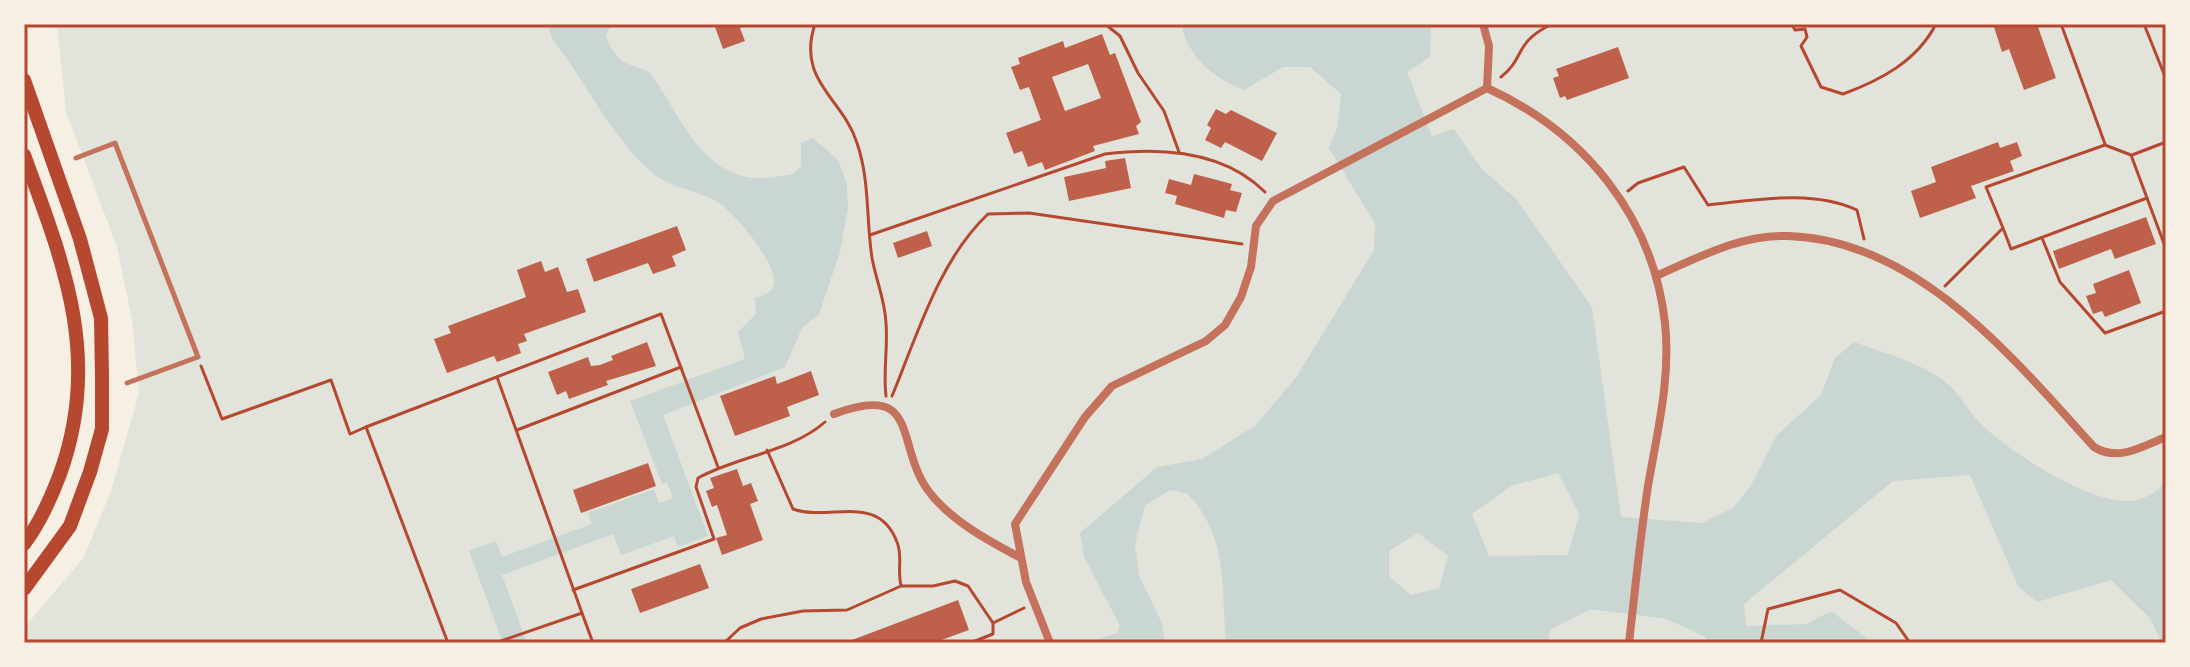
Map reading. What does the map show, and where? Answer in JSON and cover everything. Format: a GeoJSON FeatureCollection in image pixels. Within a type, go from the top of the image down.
{"type":"FeatureCollection","features":[{"type":"Feature","properties":{"kind":"main road"},"geometry":{"type":"LineString","coordinates":[[24,80],[80,239],[101,318],[102,429],[70,526],[24,589]]}},
{"type":"Feature","properties":{"kind":"main road"},"geometry":{"type":"LineString","coordinates":[[24,155],[65,268],[80,343],[78,395],[69,448],[52,494],[24,544]]}},
{"type":"Feature","properties":{"kind":"street"},"geometry":{"type":"LineString","coordinates":[[1483,24],[1489,46],[1487,88]]}},
{"type":"Feature","properties":{"kind":"street"},"geometry":{"type":"LineString","coordinates":[[1050,643],[1021,558],[1015,524],[1085,417],[1112,386],[1206,341],[1225,325],[1241,297],[1256,226],[1273,201],[1463,97],[1487,88],[1513,100],[1556,129],[1601,170],[1622,196],[1656,276],[1665,324],[1660,437],[1649,484],[1629,641]]}},
{"type":"Feature","properties":{"kind":"street"},"geometry":{"type":"LineString","coordinates":[[1656,276],[1731,243],[1786,235],[1843,243],[1899,266],[1937,294],[2028,375],[2094,447],[2107,455],[2123,454],[2165,438]]}},
{"type":"Feature","properties":{"kind":"street"},"geometry":{"type":"LineString","coordinates":[[834,414],[863,403],[888,408],[901,419],[927,490],[987,541],[1021,558]]}},
{"type":"Feature","properties":{"kind":"lane"},"geometry":{"type":"LineString","coordinates":[[76,158],[115,143],[198,357],[127,383]]}},
{"type":"Feature","properties":{"kind":"path"},"geometry":{"type":"LineString","coordinates":[[815,24],[808,45],[820,85],[831,104],[850,121],[868,191],[870,235],[886,320],[884,378],[888,408]]}},
{"type":"Feature","properties":{"kind":"path"},"geometry":{"type":"LineString","coordinates":[[1105,24],[1120,36],[1138,73],[1164,111],[1179,152]]}},
{"type":"Feature","properties":{"kind":"path"},"geometry":{"type":"LineString","coordinates":[[1487,88],[1510,70],[1530,34],[1552,24]]}},
{"type":"Feature","properties":{"kind":"path"},"geometry":{"type":"LineString","coordinates":[[1792,24],[1795,30],[1805,29],[1807,37],[1801,46],[1821,87],[1843,94],[1886,76],[1926,43],[1936,24]]}},
{"type":"Feature","properties":{"kind":"path"},"geometry":{"type":"LineString","coordinates":[[2061,24],[2105,145]]}},
{"type":"Feature","properties":{"kind":"path"},"geometry":{"type":"LineString","coordinates":[[2144,24],[2166,79]]}},
{"type":"Feature","properties":{"kind":"path"},"geometry":{"type":"LineString","coordinates":[[2147,198],[2011,249],[1986,187],[2105,145],[2131,155],[2166,142]]}},
{"type":"Feature","properties":{"kind":"path"},"geometry":{"type":"LineString","coordinates":[[870,235],[1105,154],[1137,150],[1192,153],[1250,177],[1273,201]]}},
{"type":"Feature","properties":{"kind":"path"},"geometry":{"type":"LineString","coordinates":[[2131,155],[2166,249]]}},
{"type":"Feature","properties":{"kind":"path"},"geometry":{"type":"LineString","coordinates":[[1622,196],[1638,183],[1684,167],[1708,205],[1774,198],[1843,204],[1857,210],[1863,224],[1865,253]]}},
{"type":"Feature","properties":{"kind":"path"},"geometry":{"type":"LineString","coordinates":[[888,408],[927,310],[961,247],[988,214],[1029,213],[1254,246]]}},
{"type":"Feature","properties":{"kind":"path"},"geometry":{"type":"LineString","coordinates":[[1937,294],[2003,228]]}},
{"type":"Feature","properties":{"kind":"path"},"geometry":{"type":"LineString","coordinates":[[2042,238],[2060,282],[2105,333],[2166,311]]}},
{"type":"Feature","properties":{"kind":"path"},"geometry":{"type":"LineString","coordinates":[[198,357],[222,419],[331,380],[350,434],[661,314],[718,467]]}},
{"type":"Feature","properties":{"kind":"path"},"geometry":{"type":"LineString","coordinates":[[517,430],[681,367]]}},
{"type":"Feature","properties":{"kind":"path"},"geometry":{"type":"LineString","coordinates":[[497,377],[593,643]]}},
{"type":"Feature","properties":{"kind":"path"},"geometry":{"type":"LineString","coordinates":[[573,590],[714,539],[696,487],[698,478],[718,467],[810,435],[834,414]]}},
{"type":"Feature","properties":{"kind":"path"},"geometry":{"type":"LineString","coordinates":[[366,427],[448,643]]}},
{"type":"Feature","properties":{"kind":"path"},"geometry":{"type":"LineString","coordinates":[[767,450],[793,509],[810,515],[859,509],[875,514],[890,529],[900,554],[901,586]]}},
{"type":"Feature","properties":{"kind":"path"},"geometry":{"type":"LineString","coordinates":[[724,643],[740,628],[761,619],[803,611],[847,610],[901,586],[933,586],[955,581],[968,586],[993,623],[993,634],[970,643]]}},
{"type":"Feature","properties":{"kind":"path"},"geometry":{"type":"LineString","coordinates":[[1761,643],[1768,609],[1840,590],[1896,623],[1910,643]]}},
{"type":"Feature","properties":{"kind":"path"},"geometry":{"type":"LineString","coordinates":[[993,623],[1035,603]]}},
{"type":"Feature","properties":{"kind":"path"},"geometry":{"type":"LineString","coordinates":[[495,643],[582,613]]}},
{"type":"Feature","properties":{"kind":"shaded area"},"geometry":{"type":"Polygon","coordinates":[[[57,24],[2166,24],[2166,643],[24,643],[24,628],[84,557],[111,491],[139,393],[132,320],[117,247],[66,112],[57,24]]]}},
{"type":"Feature","properties":{"kind":"shaded area"},"geometry":{"type":"Polygon","coordinates":[[[547,24],[611,24],[606,37],[619,58],[649,72],[704,153],[735,174],[760,178],[793,174],[801,166],[801,143],[813,138],[838,160],[847,184],[848,208],[840,252],[819,314],[802,328],[785,367],[663,415],[708,536],[678,547],[674,536],[621,555],[613,534],[502,575],[527,643],[503,643],[469,551],[496,541],[502,557],[592,524],[588,513],[654,489],[659,503],[673,498],[667,482],[662,484],[630,401],[745,359],[738,332],[756,314],[755,298],[769,292],[774,284],[762,252],[724,206],[657,177],[635,156],[552,38],[547,24]]]}},
{"type":"Feature","properties":{"kind":"shaded area"},"geometry":{"type":"Polygon","coordinates":[[[1181,24],[1431,24],[1430,57],[1407,72],[1432,136],[1454,129],[1482,169],[1516,199],[1592,307],[1621,517],[1702,523],[1733,508],[1750,487],[1777,435],[1821,395],[1835,358],[1854,342],[1903,359],[1939,377],[1993,435],[2029,461],[2071,485],[2092,494],[2130,501],[2150,495],[2166,482],[2166,643],[2162,643],[2149,617],[2111,580],[2037,602],[2018,586],[1970,475],[1893,481],[1744,604],[1746,626],[1806,624],[1831,611],[1873,643],[1708,643],[1705,637],[1667,619],[1591,609],[1550,630],[1548,643],[1226,643],[1220,563],[1210,526],[1186,493],[1170,490],[1145,506],[1135,544],[1139,576],[1162,623],[1165,643],[1087,643],[1117,633],[1120,626],[1084,557],[1080,533],[1157,467],[1202,459],[1256,425],[1297,376],[1374,250],[1375,224],[1329,148],[1338,126],[1341,94],[1310,67],[1283,67],[1244,90],[1204,65],[1181,24]],[[1558,473],[1511,486],[1472,514],[1489,556],[1568,555],[1579,514],[1558,473]],[[1418,533],[1389,551],[1389,576],[1411,595],[1439,588],[1448,556],[1418,533]]]}},
{"type":"Feature","properties":{"kind":"building"},"geometry":{"type":"Polygon","coordinates":[[[714,24],[750,24],[740,28],[745,41],[723,49],[714,24]]]}},
{"type":"Feature","properties":{"kind":"building"},"geometry":{"type":"Polygon","coordinates":[[[1993,24],[2037,24],[2056,78],[2024,90],[2009,49],[2002,52],[1993,24]]]}},
{"type":"Feature","properties":{"kind":"building"},"geometry":{"type":"Polygon","coordinates":[[[1102,34],[1110,55],[1115,53],[1141,122],[1136,126],[1139,134],[1093,146],[1095,151],[1045,170],[1042,162],[1028,167],[1022,151],[1014,154],[1006,133],[1041,120],[1029,87],[1020,90],[1011,67],[1020,64],[1018,58],[1063,41],[1065,48],[1102,34]],[[1088,64],[1052,77],[1065,111],[1101,98],[1088,64]]]}},
{"type":"Feature","properties":{"kind":"building"},"geometry":{"type":"Polygon","coordinates":[[[1618,47],[1629,78],[1567,100],[1565,96],[1560,98],[1553,78],[1559,76],[1556,69],[1618,47]]]}},
{"type":"Feature","properties":{"kind":"building"},"geometry":{"type":"Polygon","coordinates":[[[1216,109],[1226,114],[1231,110],[1277,133],[1262,161],[1225,142],[1221,148],[1205,140],[1211,128],[1207,125],[1216,109]]]}},
{"type":"Feature","properties":{"kind":"building"},"geometry":{"type":"Polygon","coordinates":[[[1998,142],[2000,148],[2017,142],[2022,156],[2010,161],[2014,171],[1971,186],[1976,198],[1920,218],[1911,191],[1936,182],[1931,167],[1998,142]]]}},
{"type":"Feature","properties":{"kind":"building"},"geometry":{"type":"Polygon","coordinates":[[[1125,158],[1131,188],[1069,201],[1064,177],[1106,168],[1105,161],[1125,158]]]}},
{"type":"Feature","properties":{"kind":"building"},"geometry":{"type":"Polygon","coordinates":[[[1194,174],[1232,184],[1230,190],[1242,193],[1236,212],[1226,210],[1224,218],[1175,204],[1177,196],[1165,193],[1169,179],[1191,185],[1194,174]]]}},
{"type":"Feature","properties":{"kind":"building"},"geometry":{"type":"Polygon","coordinates":[[[2146,217],[2156,244],[2115,259],[2111,249],[2059,269],[2053,251],[2146,217]]]}},
{"type":"Feature","properties":{"kind":"building"},"geometry":{"type":"Polygon","coordinates":[[[677,226],[686,250],[672,256],[676,266],[653,274],[648,263],[594,282],[586,259],[677,226]]]}},
{"type":"Feature","properties":{"kind":"building"},"geometry":{"type":"Polygon","coordinates":[[[927,231],[932,246],[898,258],[893,243],[927,231]]]}},
{"type":"Feature","properties":{"kind":"building"},"geometry":{"type":"Polygon","coordinates":[[[541,261],[545,272],[558,267],[567,292],[578,289],[586,312],[524,334],[527,341],[518,344],[521,353],[497,362],[494,356],[447,373],[434,339],[451,333],[448,326],[526,297],[517,270],[541,261]]]}},
{"type":"Feature","properties":{"kind":"building"},"geometry":{"type":"Polygon","coordinates":[[[2129,270],[2141,303],[2105,317],[2102,311],[2093,314],[2086,296],[2096,293],[2093,284],[2129,270]]]}},
{"type":"Feature","properties":{"kind":"building"},"geometry":{"type":"Polygon","coordinates":[[[647,342],[656,366],[606,381],[608,385],[569,399],[566,391],[557,395],[548,372],[588,357],[591,366],[600,365],[613,360],[611,356],[647,342]]]}},
{"type":"Feature","properties":{"kind":"building"},"geometry":{"type":"Polygon","coordinates":[[[811,371],[819,395],[787,407],[790,416],[735,436],[720,396],[775,376],[777,384],[811,371]]]}},
{"type":"Feature","properties":{"kind":"building"},"geometry":{"type":"Polygon","coordinates":[[[648,463],[656,486],[581,513],[573,490],[648,463]]]}},
{"type":"Feature","properties":{"kind":"building"},"geometry":{"type":"Polygon","coordinates":[[[737,469],[743,486],[751,483],[758,501],[750,504],[763,540],[722,555],[716,538],[727,535],[717,505],[712,507],[706,491],[714,488],[710,478],[737,469]]]}},
{"type":"Feature","properties":{"kind":"building"},"geometry":{"type":"Polygon","coordinates":[[[700,564],[709,588],[640,613],[631,589],[700,564]]]}},
{"type":"Feature","properties":{"kind":"building"},"geometry":{"type":"Polygon","coordinates":[[[958,600],[969,630],[933,643],[844,643],[958,600]]]}}]}
